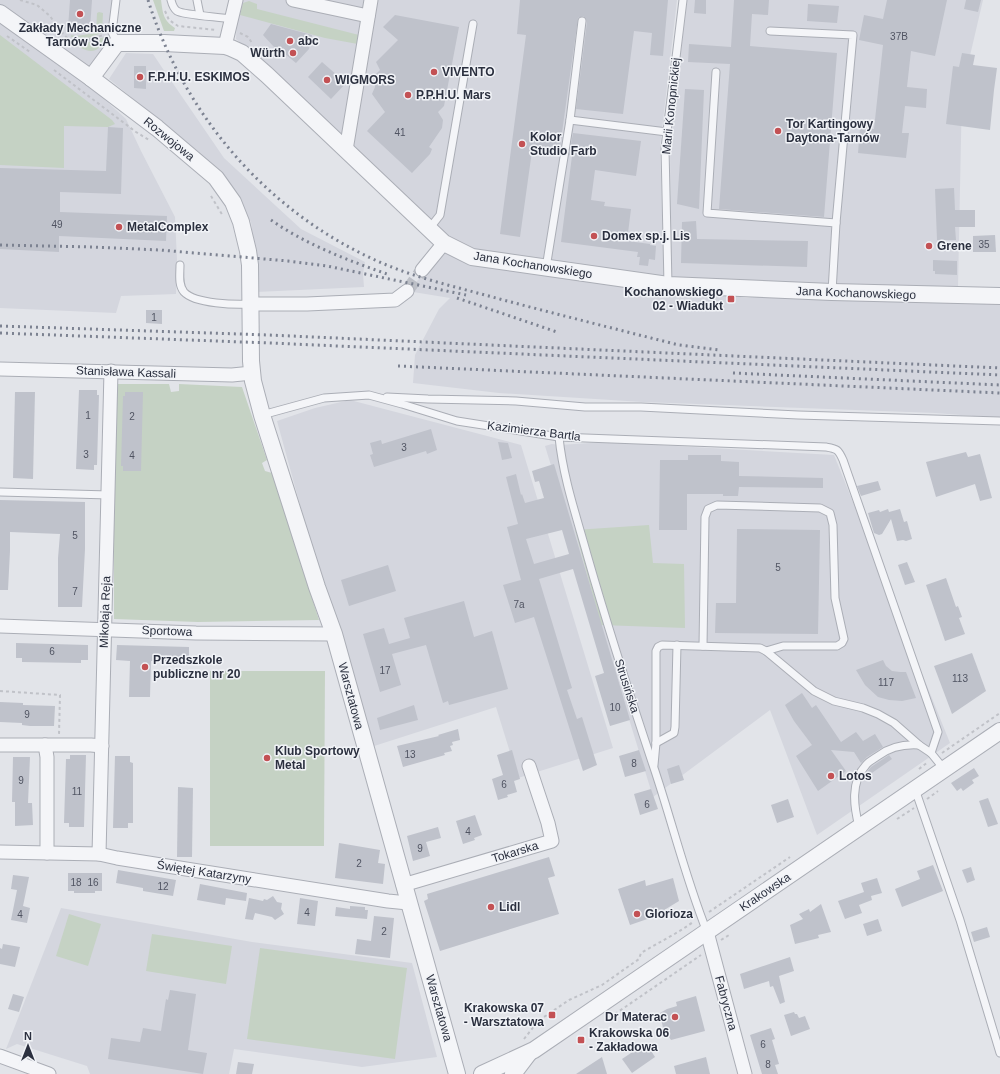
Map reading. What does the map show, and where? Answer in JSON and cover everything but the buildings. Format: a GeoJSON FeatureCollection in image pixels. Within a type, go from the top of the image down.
{"type":"FeatureCollection","features":[{"type":"Feature","properties":{"kind":"street"},"geometry":{"type":"LineString","coordinates":[[225,46],[236,0]]}},
{"type":"Feature","properties":{"kind":"street"},"geometry":{"type":"LineString","coordinates":[[292,0],[368,16]]}},
{"type":"Feature","properties":{"kind":"street"},"geometry":{"type":"LineString","coordinates":[[346,150],[371,0]]}},
{"type":"Feature","properties":{"kind":"street","name":"Rozwojowa"},"geometry":{"type":"LineString","coordinates":[[0,13],[91,78],[157,128],[216,178],[233,202],[241,222],[250,265],[251,312]]}},
{"type":"Feature","properties":{"kind":"street","name":"Jana Kochanowskiego"},"geometry":{"type":"LineString","coordinates":[[117,43],[164,43],[225,46],[237,50],[250,60],[444,243],[472,257],[668,285],[832,292],[1000,296]]}},
{"type":"Feature","properties":{"kind":"street"},"geometry":{"type":"LineString","coordinates":[[91,78],[117,43]]}},
{"type":"Feature","properties":{"kind":"street"},"geometry":{"type":"LineString","coordinates":[[422,270],[444,243]]}},
{"type":"Feature","properties":{"kind":"street"},"geometry":{"type":"LineString","coordinates":[[251,312],[307,304],[395,300],[407,291]]}},
{"type":"Feature","properties":{"kind":"street","name":"Warsztatowa"},"geometry":{"type":"LineString","coordinates":[[251,312],[252,373],[262,415],[317,587],[334,634],[457,1074]]}},
{"type":"Feature","properties":{"kind":"street","name":"Stanisława Kassali"},"geometry":{"type":"LineString","coordinates":[[0,369],[232,375],[252,373]]}},
{"type":"Feature","properties":{"kind":"street","name":"Mikołaja Reja"},"geometry":{"type":"LineString","coordinates":[[99,854],[111,371]]}},
{"type":"Feature","properties":{"kind":"street","name":"Sportowa"},"geometry":{"type":"LineString","coordinates":[[0,626],[196,633],[334,634]]}},
{"type":"Feature","properties":{"kind":"street","name":"Krakowska"},"geometry":{"type":"LineString","coordinates":[[482,1074],[707,932],[859,827],[917,797],[936,760],[1000,731]]}},
{"type":"Feature","properties":{"kind":"street"},"geometry":{"type":"LineString","coordinates":[[45,745],[47,853]]}},
{"type":"Feature","properties":{"kind":"street"},"geometry":{"type":"LineString","coordinates":[[0,746],[102,746]]}},
{"type":"Feature","properties":{"kind":"street","name":"Tokarska"},"geometry":{"type":"LineString","coordinates":[[403,885],[552,841],[548,823],[529,766]]}},
{"type":"Feature","properties":{"kind":"street","name":"Świętej Katarzyny"},"geometry":{"type":"LineString","coordinates":[[0,852],[99,854],[388,902],[408,903]]}},
{"type":"Feature","properties":{"kind":"street","name":"Fabryczna"},"geometry":{"type":"LineString","coordinates":[[707,932],[745,1074]]}},
{"type":"Feature","properties":{"kind":"street","name":"Krakowska"},"geometry":{"type":"LineString","coordinates":[[513,1074],[525,1047]]}},
{"type":"Feature","properties":{"kind":"street"},"geometry":{"type":"LineString","coordinates":[[0,1056],[50,1074]]}},
{"type":"Feature","properties":{"kind":"lane"},"geometry":{"type":"LineString","coordinates":[[116,0],[112,32],[117,43]]}},
{"type":"Feature","properties":{"kind":"lane"},"geometry":{"type":"LineString","coordinates":[[171,0],[177,11],[183,14],[231,19]]}},
{"type":"Feature","properties":{"kind":"lane"},"geometry":{"type":"LineString","coordinates":[[197,0],[200,15]]}},
{"type":"Feature","properties":{"kind":"lane","name":"Marii Konopnickiej"},"geometry":{"type":"LineString","coordinates":[[668,285],[665,148],[683,0]]}},
{"type":"Feature","properties":{"kind":"lane"},"geometry":{"type":"LineString","coordinates":[[546,268],[570,120],[582,21]]}},
{"type":"Feature","properties":{"kind":"lane"},"geometry":{"type":"LineString","coordinates":[[429,228],[440,215],[473,24]]}},
{"type":"Feature","properties":{"kind":"lane"},"geometry":{"type":"LineString","coordinates":[[770,31],[853,35],[836,223],[832,292]]}},
{"type":"Feature","properties":{"kind":"lane"},"geometry":{"type":"LineString","coordinates":[[716,72],[707,213],[836,223]]}},
{"type":"Feature","properties":{"kind":"lane"},"geometry":{"type":"LineString","coordinates":[[570,120],[667,132]]}},
{"type":"Feature","properties":{"kind":"lane"},"geometry":{"type":"LineString","coordinates":[[180,265],[180,285],[184,292],[189,296],[204,301],[237,305],[251,312]]}},
{"type":"Feature","properties":{"kind":"lane"},"geometry":{"type":"LineString","coordinates":[[369,396],[516,402],[585,407],[641,407],[806,416],[1000,421]]}},
{"type":"Feature","properties":{"kind":"lane","name":"Kazimierza Bartla"},"geometry":{"type":"LineString","coordinates":[[262,415],[324,398],[369,396],[402,404],[457,421],[559,437],[826,447],[836,449],[843,460],[938,732],[936,760]]}},
{"type":"Feature","properties":{"kind":"lane","name":"Strusińska"},"geometry":{"type":"LineString","coordinates":[[559,437],[572,503],[607,624],[654,767],[690,889],[707,932]]}},
{"type":"Feature","properties":{"kind":"lane"},"geometry":{"type":"LineString","coordinates":[[0,492],[109,495]]}},
{"type":"Feature","properties":{"kind":"lane"},"geometry":{"type":"LineString","coordinates":[[703,646],[705,517],[708,509],[717,505],[820,508],[830,513],[833,525],[835,598],[844,639],[842,643],[837,646],[782,646],[766,651]]}},
{"type":"Feature","properties":{"kind":"lane"},"geometry":{"type":"LineString","coordinates":[[654,767],[656,743],[656,651],[658,647],[662,645],[760,648],[766,651],[814,691],[834,701],[863,708],[894,723],[936,760]]}},
{"type":"Feature","properties":{"kind":"lane"},"geometry":{"type":"LineString","coordinates":[[656,743],[674,733],[677,645]]}},
{"type":"Feature","properties":{"kind":"lane"},"geometry":{"type":"LineString","coordinates":[[859,827],[855,813],[854,799],[856,782],[860,771],[882,753],[907,744],[919,745]]}},
{"type":"Feature","properties":{"kind":"lane"},"geometry":{"type":"LineString","coordinates":[[917,797],[960,920],[1000,1053]]}},
{"type":"Feature","properties":{"kind":"path"},"geometry":{"type":"LineString","coordinates":[[21,1],[37,5],[50,16],[58,28]]}},
{"type":"Feature","properties":{"kind":"path"},"geometry":{"type":"LineString","coordinates":[[4,34],[32,54]]}},
{"type":"Feature","properties":{"kind":"path"},"geometry":{"type":"LineString","coordinates":[[49,66],[149,140]]}},
{"type":"Feature","properties":{"kind":"path"},"geometry":{"type":"LineString","coordinates":[[208,192],[225,219]]}},
{"type":"Feature","properties":{"kind":"path"},"geometry":{"type":"LineString","coordinates":[[0,691],[60,695],[58,745]]}},
{"type":"Feature","properties":{"kind":"path"},"geometry":{"type":"LineString","coordinates":[[916,770],[936,760],[1000,713]]}},
{"type":"Feature","properties":{"kind":"path"},"geometry":{"type":"LineString","coordinates":[[893,822],[917,797],[944,787]]}},
{"type":"Feature","properties":{"kind":"path"},"geometry":{"type":"LineString","coordinates":[[525,1047],[541,1019],[569,1000],[602,985],[639,960],[641,952],[664,938],[677,934],[791,856]]}},
{"type":"Feature","properties":{"kind":"path"},"geometry":{"type":"LineString","coordinates":[[614,1014],[699,955],[705,954],[717,947],[719,942],[731,933]]}},
{"type":"Feature","properties":{"kind":"shaded area","name":"Zakłady Mechaniczne Tarnów S.A."},"geometry":{"type":"Polygon","coordinates":[[[0,0],[116,0],[112,32],[117,43],[93,89],[126,119],[175,217],[177,260],[176,294],[121,296],[116,313],[0,308],[0,0]]]}},
{"type":"Feature","properties":{"kind":"shaded area"},"geometry":{"type":"Polygon","coordinates":[[[238,0],[677,0],[660,146],[664,279],[475,251],[446,237],[342,134],[236,39],[238,0]]]}},
{"type":"Feature","properties":{"kind":"shaded area"},"geometry":{"type":"Polygon","coordinates":[[[687,0],[983,0],[962,90],[958,287],[943,289],[671,280],[670,146],[687,0]]]}},
{"type":"Feature","properties":{"kind":"shaded area","name":"Zakłady Mechaniczne Tarnów S.A."},"geometry":{"type":"Polygon","coordinates":[[[126,53],[153,54],[224,158],[301,229],[365,262],[363,274],[364,287],[256,292],[255,251],[251,222],[227,180],[180,137],[109,79],[126,53]]]}},
{"type":"Feature","properties":{"kind":"shaded area"},"geometry":{"type":"Polygon","coordinates":[[[445,247],[746,298],[795,294],[1000,301],[1000,418],[935,413],[643,402],[499,393],[413,383],[415,355],[439,309],[450,298],[407,291],[420,278],[445,247]]]}},
{"type":"Feature","properties":{"kind":"shaded area"},"geometry":{"type":"Polygon","coordinates":[[[350,400],[521,445],[613,748],[518,778],[496,707],[371,747],[316,563],[277,421],[315,408],[350,400]]]}},
{"type":"Feature","properties":{"kind":"shaded area"},"geometry":{"type":"Polygon","coordinates":[[[605,442],[834,455],[950,743],[817,835],[770,710],[653,797],[545,446],[552,444],[560,445],[605,442]]]}},
{"type":"Feature","properties":{"kind":"shaded area"},"geometry":{"type":"Polygon","coordinates":[[[61,908],[252,942],[412,963],[437,1057],[362,1067],[234,1049],[229,1074],[90,1074],[87,1066],[17,1044],[6,1049],[61,908]]]}},
{"type":"Feature","properties":{"kind":"green space"},"geometry":{"type":"Polygon","coordinates":[[[153,0],[161,0],[164,16],[175,28],[174,31],[164,31],[153,0]]]}},
{"type":"Feature","properties":{"kind":"green space"},"geometry":{"type":"Polygon","coordinates":[[[249,1],[257,4],[257,9],[359,35],[363,45],[325,38],[240,15],[243,3],[249,1]]]}},
{"type":"Feature","properties":{"kind":"green space"},"geometry":{"type":"Polygon","coordinates":[[[97,13],[103,13],[102,33],[88,38],[71,37],[71,35],[76,36],[96,33],[97,13]]]}},
{"type":"Feature","properties":{"kind":"green space"},"geometry":{"type":"Polygon","coordinates":[[[0,35],[112,120],[115,124],[108,127],[64,126],[64,168],[0,165],[0,35]]]}},
{"type":"Feature","properties":{"kind":"green space"},"geometry":{"type":"Polygon","coordinates":[[[104,37],[99,48],[91,51],[81,48],[72,41],[90,42],[104,37]]]}},
{"type":"Feature","properties":{"kind":"green space"},"geometry":{"type":"Polygon","coordinates":[[[117,384],[169,384],[171,392],[179,391],[179,384],[242,387],[267,460],[262,463],[265,471],[272,473],[319,620],[198,622],[114,619],[114,524],[117,384]]]}},
{"type":"Feature","properties":{"kind":"green space"},"geometry":{"type":"Polygon","coordinates":[[[649,525],[653,563],[684,564],[685,628],[601,625],[575,530],[649,525]]]}},
{"type":"Feature","properties":{"kind":"green space","name":"Klub Sportowy Metal"},"geometry":{"type":"Polygon","coordinates":[[[210,671],[325,671],[324,846],[210,846],[210,671]]]}},
{"type":"Feature","properties":{"kind":"green space"},"geometry":{"type":"Polygon","coordinates":[[[69,914],[101,924],[88,966],[56,956],[69,914]]]}},
{"type":"Feature","properties":{"kind":"green space"},"geometry":{"type":"Polygon","coordinates":[[[152,934],[232,946],[226,984],[146,971],[152,934]]]}},
{"type":"Feature","properties":{"kind":"green space"},"geometry":{"type":"Polygon","coordinates":[[[260,948],[407,968],[395,1059],[247,1039],[260,948]]]}},
{"type":"Feature","properties":{"kind":"tunnel"},"geometry":{"type":"LineString","coordinates":[[407,291],[422,270]]}},
{"type":"Feature","properties":{"kind":"railway"},"geometry":{"type":"LineString","coordinates":[[148,0],[164,42],[183,82],[207,119],[234,154],[264,186],[298,214],[335,239],[388,266],[429,280],[679,345],[719,350]]}},
{"type":"Feature","properties":{"kind":"railway"},"geometry":{"type":"LineString","coordinates":[[271,220],[312,244],[387,274]]}},
{"type":"Feature","properties":{"kind":"railway"},"geometry":{"type":"LineString","coordinates":[[0,245],[160,250],[288,261],[327,266],[466,295]]}},
{"type":"Feature","properties":{"kind":"railway"},"geometry":{"type":"LineString","coordinates":[[457,298],[557,332]]}},
{"type":"Feature","properties":{"kind":"railway"},"geometry":{"type":"LineString","coordinates":[[0,326],[269,335],[1000,368]]}},
{"type":"Feature","properties":{"kind":"railway"},"geometry":{"type":"LineString","coordinates":[[0,333],[270,343],[1000,375]]}},
{"type":"Feature","properties":{"kind":"railway"},"geometry":{"type":"LineString","coordinates":[[398,366],[1000,393]]}},
{"type":"Feature","properties":{"kind":"railway"},"geometry":{"type":"LineString","coordinates":[[733,373],[1000,385]]}},
{"type":"Feature","properties":{"kind":"place","name":"Zakłady Mechaniczne Tarnów S.A."},"geometry":{"type":"Point","coordinates":[80,14]}},
{"type":"Feature","properties":{"kind":"place","name":"abc"},"geometry":{"type":"Point","coordinates":[290,41]}},
{"type":"Feature","properties":{"kind":"place","name":"Würth"},"geometry":{"type":"Point","coordinates":[293,53]}},
{"type":"Feature","properties":{"kind":"place","name":"VIVENTO"},"geometry":{"type":"Point","coordinates":[434,72]}},
{"type":"Feature","properties":{"kind":"place","name":"F.P.H.U. ESKIMOS"},"geometry":{"type":"Point","coordinates":[140,77]}},
{"type":"Feature","properties":{"kind":"place","name":"WIGMORS"},"geometry":{"type":"Point","coordinates":[327,80]}},
{"type":"Feature","properties":{"kind":"place","name":"P.P.H.U. Mars"},"geometry":{"type":"Point","coordinates":[408,95]}},
{"type":"Feature","properties":{"kind":"place","name":"Tor Kartingowy Daytona-Tarnów"},"geometry":{"type":"Point","coordinates":[778,131]}},
{"type":"Feature","properties":{"kind":"place","name":"Kolor Studio Farb"},"geometry":{"type":"Point","coordinates":[522,144]}},
{"type":"Feature","properties":{"kind":"place","name":"MetalComplex"},"geometry":{"type":"Point","coordinates":[119,227]}},
{"type":"Feature","properties":{"kind":"place","name":"Domex sp.j. Lis"},"geometry":{"type":"Point","coordinates":[594,236]}},
{"type":"Feature","properties":{"kind":"place","name":"Grene"},"geometry":{"type":"Point","coordinates":[929,246]}},
{"type":"Feature","properties":{"kind":"place","name":"Kochanowskiego 02 - Wiadukt"},"geometry":{"type":"Point","coordinates":[731,299]}},
{"type":"Feature","properties":{"kind":"place","name":"Przedszkole publiczne nr 20"},"geometry":{"type":"Point","coordinates":[145,667]}},
{"type":"Feature","properties":{"kind":"place","name":"Klub Sportowy Metal"},"geometry":{"type":"Point","coordinates":[267,758]}},
{"type":"Feature","properties":{"kind":"place","name":"Lotos"},"geometry":{"type":"Point","coordinates":[831,776]}},
{"type":"Feature","properties":{"kind":"place","name":"Lidl"},"geometry":{"type":"Point","coordinates":[491,907]}},
{"type":"Feature","properties":{"kind":"place","name":"Glorioza"},"geometry":{"type":"Point","coordinates":[637,914]}},
{"type":"Feature","properties":{"kind":"place","name":"Krakowska 07 - Warsztatowa"},"geometry":{"type":"Point","coordinates":[552,1015]}},
{"type":"Feature","properties":{"kind":"place","name":"Dr Materac"},"geometry":{"type":"Point","coordinates":[675,1017]}},
{"type":"Feature","properties":{"kind":"place","name":"Krakowska 06 - Zakładowa"},"geometry":{"type":"Point","coordinates":[581,1040]}}]}
